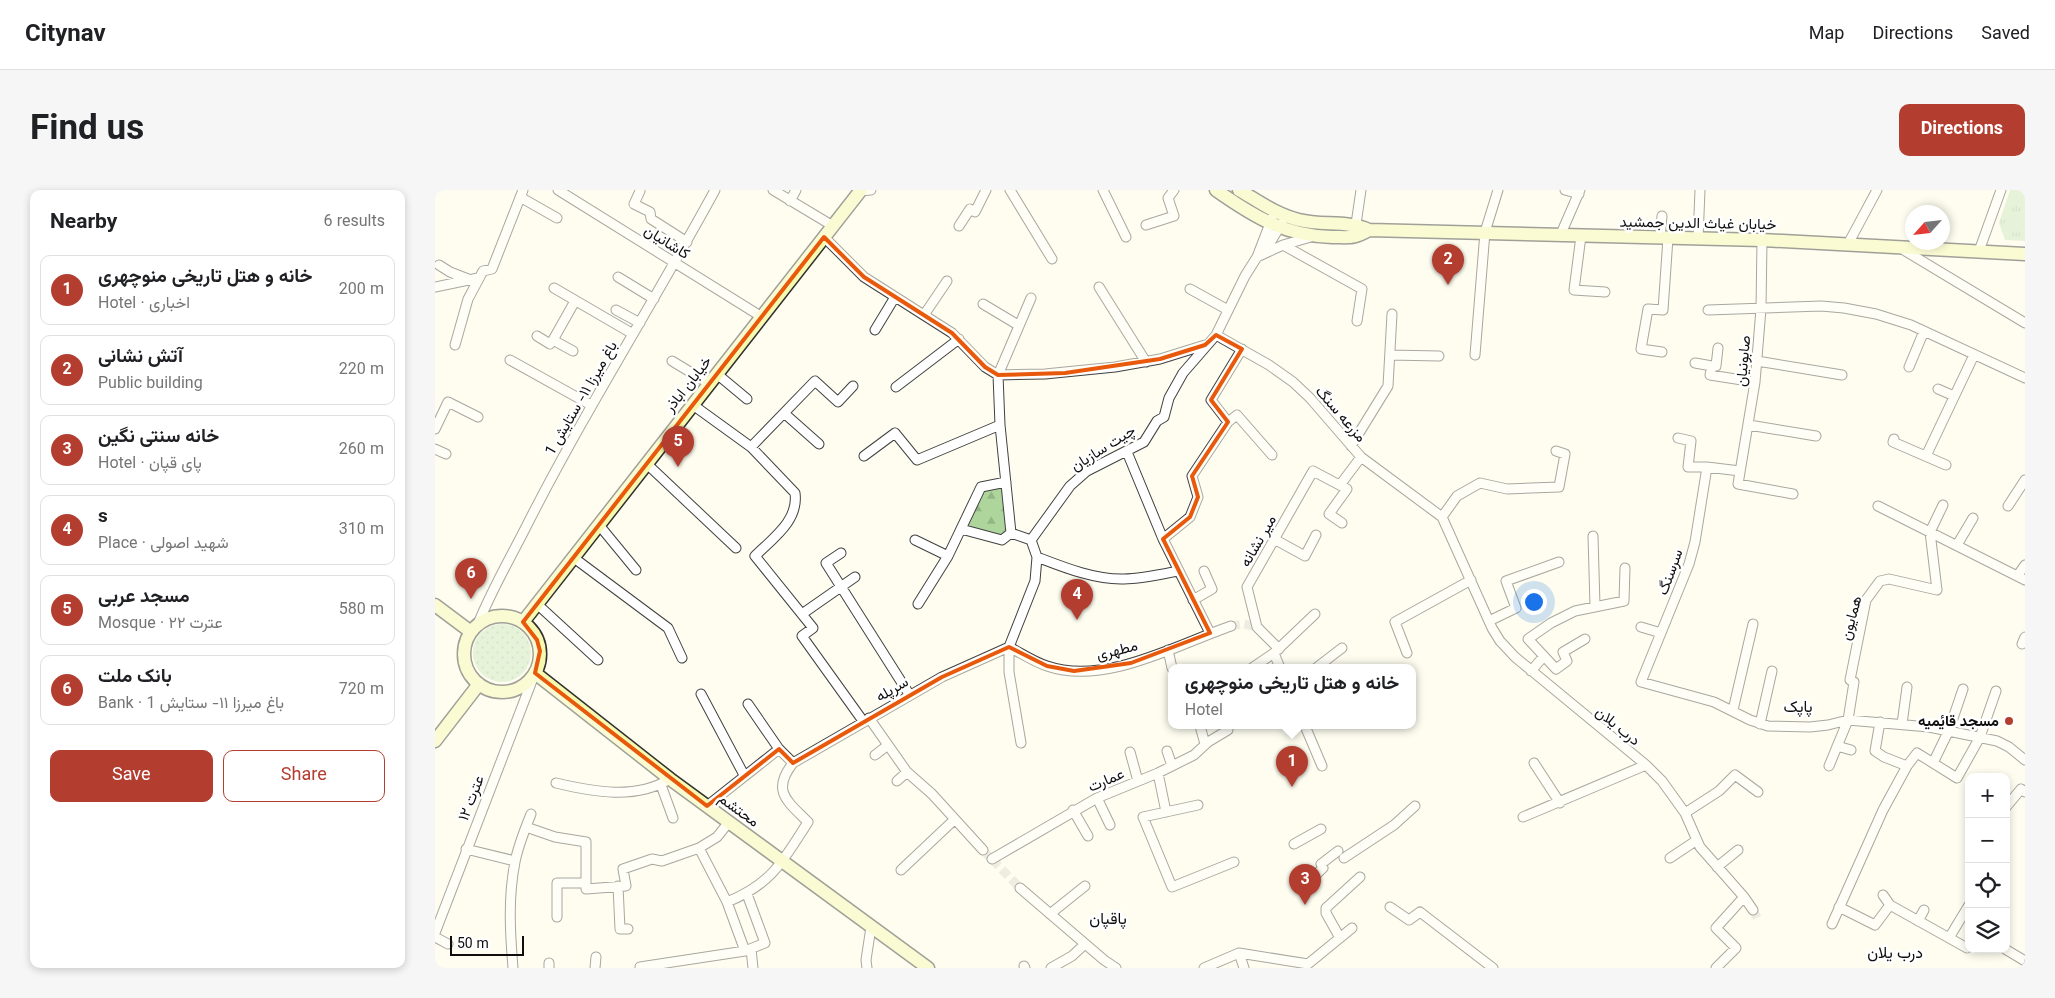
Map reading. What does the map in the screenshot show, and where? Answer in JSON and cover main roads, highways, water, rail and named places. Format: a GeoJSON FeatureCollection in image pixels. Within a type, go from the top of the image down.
{"type":"FeatureCollection","features":[{"type":"Feature","properties":{"kind":"main road","name":"خیابان اباذر"},"geometry":{"type":"LineString","coordinates":[[523,622],[824,237],[864,190]]}},
{"type":"Feature","properties":{"kind":"main road","name":"خیابان غیاث الدین جمشید"},"geometry":{"type":"LineString","coordinates":[[1216,190],[1253,216],[1275,226],[1312,237],[1355,238],[1369,230]]}},
{"type":"Feature","properties":{"kind":"main road","name":"خیابان غیاث الدین جمشید"},"geometry":{"type":"LineString","coordinates":[[1239,190],[1280,213],[1316,223],[1356,224],[1369,230],[1762,240],[2025,254]]}},
{"type":"Feature","properties":{"kind":"main road"},"geometry":{"type":"LineString","coordinates":[[435,605],[474,628]]}},
{"type":"Feature","properties":{"kind":"main road"},"geometry":{"type":"LineString","coordinates":[[495,616],[514,618],[523,622],[537,640],[539,657],[535,673],[527,683],[509,691],[491,690],[479,684],[471,676],[466,665],[465,648],[474,628],[495,616]]}},
{"type":"Feature","properties":{"kind":"main road","name":"محتشم"},"geometry":{"type":"LineString","coordinates":[[535,673],[665,782],[707,806],[928,968]]}},
{"type":"Feature","properties":{"kind":"main road"},"geometry":{"type":"LineString","coordinates":[[435,741],[479,684]]}},
{"type":"Feature","properties":{"kind":"tunnel"},"geometry":{"type":"LineString","coordinates":[[1231,626],[1244,624],[1257,627]]}},
{"type":"Feature","properties":{"kind":"tunnel"},"geometry":{"type":"LineString","coordinates":[[983,850],[1020,888]]}},
{"type":"Feature","properties":{"kind":"tunnel"},"geometry":{"type":"LineString","coordinates":[[1753,910],[1759,921]]}},
{"type":"Feature","properties":{"kind":"place","name":"آتش نشانی"},"geometry":{"type":"Point","coordinates":[1448,285]}},
{"type":"Feature","properties":{"kind":"place","name":"مسجد عربی"},"geometry":{"type":"Point","coordinates":[678,467]}},
{"type":"Feature","properties":{"kind":"place","name":"بانک ملت"},"geometry":{"type":"Point","coordinates":[471,599]}},
{"type":"Feature","properties":{"kind":"place","name":"s"},"geometry":{"type":"Point","coordinates":[1077,620]}},
{"type":"Feature","properties":{"kind":"place","name":"مسجد قایٔمیه"},"geometry":{"type":"Point","coordinates":[2009,721]}},
{"type":"Feature","properties":{"kind":"place","name":"خانه و هتل تاریخی منوچهری"},"geometry":{"type":"Point","coordinates":[1292,787]}},
{"type":"Feature","properties":{"kind":"place","name":"خانه سنتی نگین"},"geometry":{"type":"Point","coordinates":[1305,905]}},
{"type":"Feature","properties":{"kind":"district","name":"پاپک"},"geometry":{"type":"Point","coordinates":[1798,706]}},
{"type":"Feature","properties":{"kind":"district","name":"پاقپان"},"geometry":{"type":"Point","coordinates":[1108,918]}},
{"type":"Feature","properties":{"kind":"district","name":"درب یلان"},"geometry":{"type":"Point","coordinates":[1895,952]}}]}
